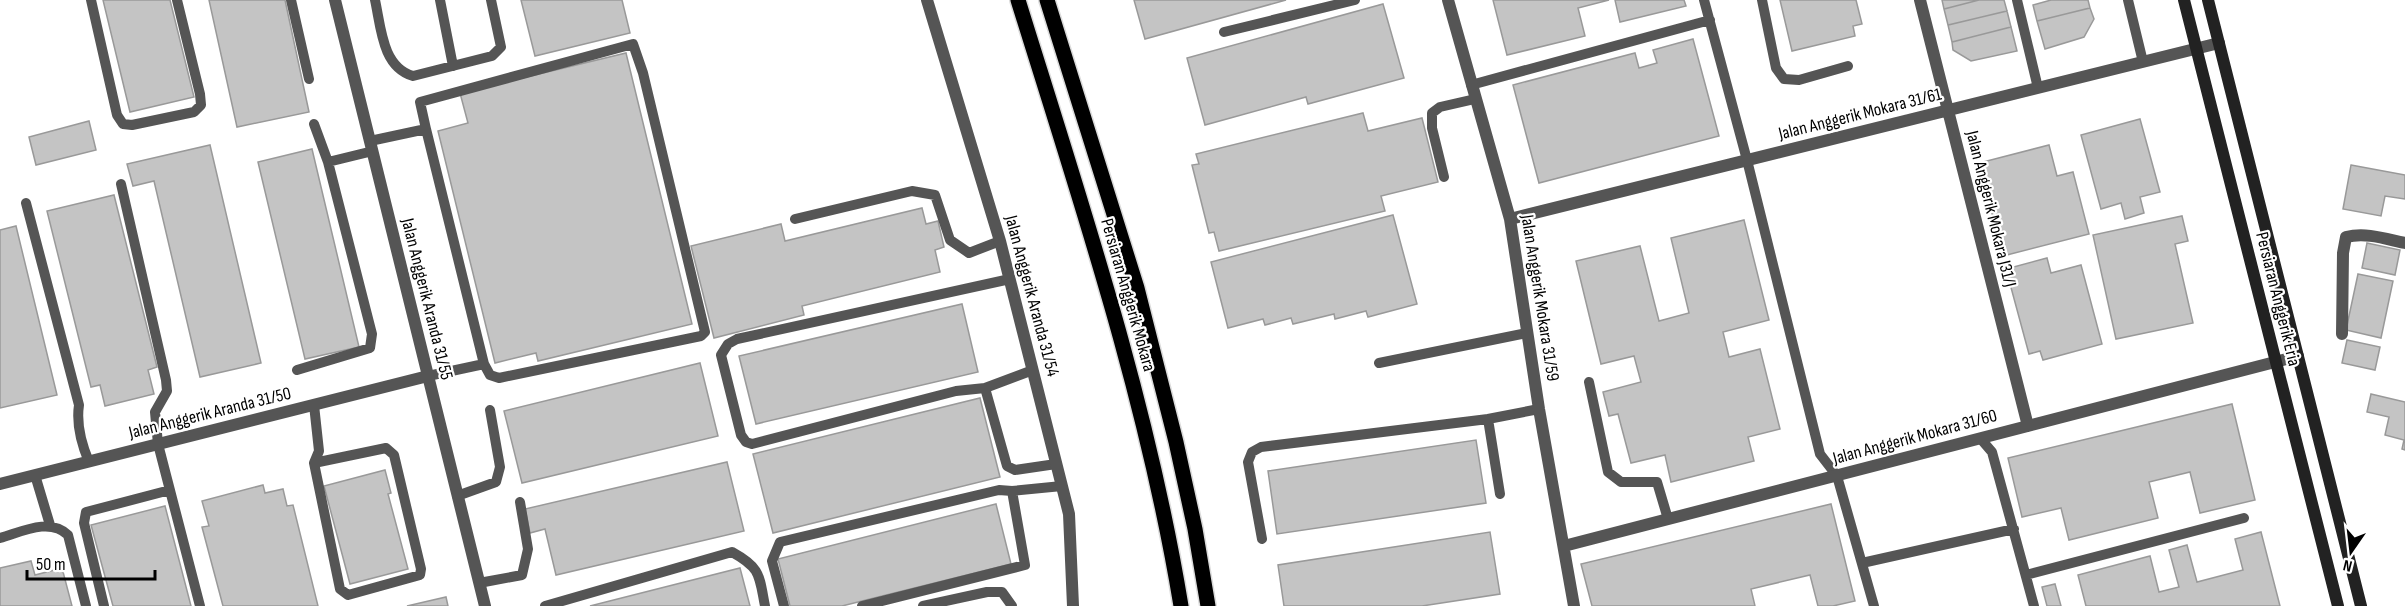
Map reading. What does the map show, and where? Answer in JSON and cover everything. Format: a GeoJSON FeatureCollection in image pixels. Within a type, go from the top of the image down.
{"type":"FeatureCollection","features":[{"type":"Feature","properties":{"kind":"main road","name":"Persiaran Anggerik Mokara"},"geometry":{"type":"LineString","coordinates":[[1018,0],[1111,297],[1154,469],[1181,606]]}},
{"type":"Feature","properties":{"kind":"main road","name":"Persiaran Anggerik Mokara"},"geometry":{"type":"LineString","coordinates":[[1047,0],[1137,288],[1176,442],[1195,529],[1208,606]]}},
{"type":"Feature","properties":{"kind":"street","name":"Jalan Anggerik Aranda 31/55"},"geometry":{"type":"LineString","coordinates":[[335,0],[484,606]]}},
{"type":"Feature","properties":{"kind":"street","name":"Jalan Anggerik Aranda 31/54"},"geometry":{"type":"LineString","coordinates":[[927,0],[1000,241],[1069,514],[1073,606]]}},
{"type":"Feature","properties":{"kind":"street","name":"Jalan Anggerik Mokara 31/59"},"geometry":{"type":"LineString","coordinates":[[1448,0],[1510,219],[1539,409],[1574,606]]}},
{"type":"Feature","properties":{"kind":"street","name":"Jalan Anggerik Mokara J31/J"},"geometry":{"type":"LineString","coordinates":[[1920,0],[2028,426]]}},
{"type":"Feature","properties":{"kind":"street","name":"Persiaran Anggerik Eria"},"geometry":{"type":"LineString","coordinates":[[2184,0],[2338,606]]}},
{"type":"Feature","properties":{"kind":"street","name":"Persiaran Anggerik Eria"},"geometry":{"type":"LineString","coordinates":[[2208,0],[2361,606]]}},
{"type":"Feature","properties":{"kind":"street","name":"Jalan Anggerik Mokara 31/61"},"geometry":{"type":"LineString","coordinates":[[1510,219],[2219,43]]}},
{"type":"Feature","properties":{"kind":"street"},"geometry":{"type":"LineString","coordinates":[[2342,334],[2343,253],[2346,237],[2364,234],[2405,243]]}},
{"type":"Feature","properties":{"kind":"street","name":"Jalan Anggerik Mokara 31/60"},"geometry":{"type":"LineString","coordinates":[[1564,546],[2298,356]]}},
{"type":"Feature","properties":{"kind":"street","name":"Jalan Anggerik Aranda 31/50"},"geometry":{"type":"LineString","coordinates":[[0,484],[428,376]]}},
{"type":"Feature","properties":{"kind":"lane"},"geometry":{"type":"LineString","coordinates":[[91,0],[117,115],[123,124],[132,125],[194,112],[201,105],[201,94],[177,0]]}},
{"type":"Feature","properties":{"kind":"lane"},"geometry":{"type":"LineString","coordinates":[[291,0],[309,79]]}},
{"type":"Feature","properties":{"kind":"lane"},"geometry":{"type":"LineString","coordinates":[[375,0],[388,57],[402,73],[413,76],[492,56],[501,46],[491,0]]}},
{"type":"Feature","properties":{"kind":"lane"},"geometry":{"type":"LineString","coordinates":[[440,0],[453,66]]}},
{"type":"Feature","properties":{"kind":"lane"},"geometry":{"type":"LineString","coordinates":[[1224,32],[1355,0]]}},
{"type":"Feature","properties":{"kind":"lane"},"geometry":{"type":"LineString","coordinates":[[1704,0],[1748,160],[1820,454],[1837,476],[1874,606]]}},
{"type":"Feature","properties":{"kind":"lane"},"geometry":{"type":"LineString","coordinates":[[1762,0],[1776,68],[1784,79],[1799,80],[1848,66]]}},
{"type":"Feature","properties":{"kind":"lane"},"geometry":{"type":"LineString","coordinates":[[2017,0],[2038,88]]}},
{"type":"Feature","properties":{"kind":"lane"},"geometry":{"type":"LineString","coordinates":[[2128,0],[2143,62]]}},
{"type":"Feature","properties":{"kind":"lane"},"geometry":{"type":"LineString","coordinates":[[1472,85],[1710,21]]}},
{"type":"Feature","properties":{"kind":"lane"},"geometry":{"type":"LineString","coordinates":[[633,44],[643,73],[705,332],[701,336],[499,378],[490,375],[484,364],[426,129],[420,102],[633,44]]}},
{"type":"Feature","properties":{"kind":"lane"},"geometry":{"type":"LineString","coordinates":[[1444,177],[1432,128],[1431,113],[1440,107],[1475,99]]}},
{"type":"Feature","properties":{"kind":"lane"},"geometry":{"type":"LineString","coordinates":[[297,370],[370,348],[372,334],[328,162],[314,124]]}},
{"type":"Feature","properties":{"kind":"lane"},"geometry":{"type":"LineString","coordinates":[[328,162],[426,129]]}},
{"type":"Feature","properties":{"kind":"lane"},"geometry":{"type":"LineString","coordinates":[[121,184],[166,380],[167,391],[154,412],[158,444],[200,606]]}},
{"type":"Feature","properties":{"kind":"lane"},"geometry":{"type":"LineString","coordinates":[[795,219],[912,191],[935,195],[950,240],[969,253],[1000,241]]}},
{"type":"Feature","properties":{"kind":"lane"},"geometry":{"type":"LineString","coordinates":[[26,203],[79,405],[77,417],[81,445],[89,462]]}},
{"type":"Feature","properties":{"kind":"lane"},"geometry":{"type":"LineString","coordinates":[[1010,279],[737,339],[728,344],[721,355],[741,435],[746,442],[752,444],[956,390],[985,388],[1033,370]]}},
{"type":"Feature","properties":{"kind":"lane"},"geometry":{"type":"LineString","coordinates":[[1379,363],[1527,333]]}},
{"type":"Feature","properties":{"kind":"lane"},"geometry":{"type":"LineString","coordinates":[[428,376],[484,364]]}},
{"type":"Feature","properties":{"kind":"lane"},"geometry":{"type":"LineString","coordinates":[[1589,382],[1608,472],[1621,482],[1657,482],[1668,519]]}},
{"type":"Feature","properties":{"kind":"lane"},"geometry":{"type":"LineString","coordinates":[[985,388],[1007,466],[1015,470],[1056,464]]}},
{"type":"Feature","properties":{"kind":"lane"},"geometry":{"type":"LineString","coordinates":[[314,463],[386,448],[394,455],[422,569],[420,575],[348,595],[340,590],[314,463],[319,450],[315,405]]}},
{"type":"Feature","properties":{"kind":"lane"},"geometry":{"type":"LineString","coordinates":[[1262,539],[1248,462],[1252,452],[1261,447],[1488,419],[1539,409]]}},
{"type":"Feature","properties":{"kind":"lane"},"geometry":{"type":"LineString","coordinates":[[458,496],[496,482],[500,467],[490,410]]}},
{"type":"Feature","properties":{"kind":"lane"},"geometry":{"type":"LineString","coordinates":[[1488,419],[1500,494]]}},
{"type":"Feature","properties":{"kind":"lane"},"geometry":{"type":"LineString","coordinates":[[1980,438],[1992,452],[2034,606]]}},
{"type":"Feature","properties":{"kind":"lane"},"geometry":{"type":"LineString","coordinates":[[35,475],[50,525]]}},
{"type":"Feature","properties":{"kind":"lane"},"geometry":{"type":"LineString","coordinates":[[784,606],[772,561],[780,542],[999,490],[1012,492],[1062,486]]}},
{"type":"Feature","properties":{"kind":"lane"},"geometry":{"type":"LineString","coordinates":[[104,606],[84,523],[86,512],[170,490]]}},
{"type":"Feature","properties":{"kind":"lane"},"geometry":{"type":"LineString","coordinates":[[862,606],[1025,565],[1012,492]]}},
{"type":"Feature","properties":{"kind":"lane"},"geometry":{"type":"LineString","coordinates":[[479,583],[522,575],[528,549],[519,502]]}},
{"type":"Feature","properties":{"kind":"lane"},"geometry":{"type":"LineString","coordinates":[[2026,575],[2244,518]]}},
{"type":"Feature","properties":{"kind":"lane"},"geometry":{"type":"LineString","coordinates":[[0,538],[50,525],[62,529],[68,535],[86,606]]}},
{"type":"Feature","properties":{"kind":"lane"},"geometry":{"type":"LineString","coordinates":[[1862,563],[2013,529]]}},
{"type":"Feature","properties":{"kind":"lane"},"geometry":{"type":"LineString","coordinates":[[545,606],[732,552],[751,562],[759,578],[765,606]]}},
{"type":"Feature","properties":{"kind":"lane"},"geometry":{"type":"LineString","coordinates":[[923,606],[987,592],[1002,592],[1012,606]]}},
{"type":"Feature","properties":{"kind":"building"},"geometry":{"type":"Polygon","coordinates":[[[103,0],[170,0],[194,97],[130,112],[103,0]]]}},
{"type":"Feature","properties":{"kind":"building"},"geometry":{"type":"Polygon","coordinates":[[[209,0],[285,0],[309,112],[237,127],[209,0]]]}},
{"type":"Feature","properties":{"kind":"building"},"geometry":{"type":"Polygon","coordinates":[[[521,0],[622,0],[630,33],[535,56],[521,0]]]}},
{"type":"Feature","properties":{"kind":"building"},"geometry":{"type":"Polygon","coordinates":[[[1134,0],[1286,0],[1145,39],[1134,0]]]}},
{"type":"Feature","properties":{"kind":"building"},"geometry":{"type":"Polygon","coordinates":[[[1493,0],[1609,0],[1578,8],[1585,36],[1507,55],[1493,0]]]}},
{"type":"Feature","properties":{"kind":"building"},"geometry":{"type":"Polygon","coordinates":[[[1615,0],[1684,0],[1686,6],[1620,22],[1615,0]]]}},
{"type":"Feature","properties":{"kind":"building"},"geometry":{"type":"Polygon","coordinates":[[[1780,0],[1856,0],[1862,24],[1853,26],[1855,36],[1792,51],[1780,0]]]}},
{"type":"Feature","properties":{"kind":"building"},"geometry":{"type":"Polygon","coordinates":[[[1942,0],[1979,0],[1944,9],[1942,0]]]}},
{"type":"Feature","properties":{"kind":"building"},"geometry":{"type":"Polygon","coordinates":[[[1979,0],[2004,0],[2007,11],[1948,25],[1944,9],[1979,0]]]}},
{"type":"Feature","properties":{"kind":"building"},"geometry":{"type":"Polygon","coordinates":[[[2051,0],[2088,0],[2090,8],[2037,21],[2033,5],[2051,0]]]}},
{"type":"Feature","properties":{"kind":"building"},"geometry":{"type":"Polygon","coordinates":[[[1383,4],[1404,78],[1308,104],[1306,97],[1205,125],[1187,58],[1383,4]]]}},
{"type":"Feature","properties":{"kind":"building"},"geometry":{"type":"Polygon","coordinates":[[[2090,8],[2094,19],[2084,37],[2045,49],[2037,21],[2090,8]]]}},
{"type":"Feature","properties":{"kind":"building"},"geometry":{"type":"Polygon","coordinates":[[[2007,11],[2011,27],[1952,42],[1948,25],[2007,11]]]}},
{"type":"Feature","properties":{"kind":"building"},"geometry":{"type":"Polygon","coordinates":[[[2011,27],[2017,51],[1971,61],[1953,50],[1952,42],[2011,27]]]}},
{"type":"Feature","properties":{"kind":"building"},"geometry":{"type":"Polygon","coordinates":[[[1693,39],[1719,136],[1539,183],[1513,85],[1635,53],[1639,68],[1657,63],[1653,50],[1693,39]]]}},
{"type":"Feature","properties":{"kind":"building"},"geometry":{"type":"Polygon","coordinates":[[[626,53],[692,324],[538,361],[536,353],[495,363],[438,131],[468,123],[460,93],[626,53]]]}},
{"type":"Feature","properties":{"kind":"building"},"geometry":{"type":"Polygon","coordinates":[[[1363,113],[1368,131],[1422,118],[1438,182],[1381,196],[1385,211],[1219,251],[1214,232],[1209,233],[1192,165],[1199,164],[1196,154],[1363,113]]]}},
{"type":"Feature","properties":{"kind":"building"},"geometry":{"type":"Polygon","coordinates":[[[2140,119],[2160,192],[2140,197],[2144,213],[2125,219],[2121,203],[2101,209],[2081,135],[2140,119]]]}},
{"type":"Feature","properties":{"kind":"building"},"geometry":{"type":"Polygon","coordinates":[[[89,121],[96,150],[36,165],[29,137],[89,121]]]}},
{"type":"Feature","properties":{"kind":"building"},"geometry":{"type":"Polygon","coordinates":[[[210,145],[261,363],[200,377],[154,181],[133,186],[127,164],[210,145]]]}},
{"type":"Feature","properties":{"kind":"building"},"geometry":{"type":"Polygon","coordinates":[[[2049,145],[2057,176],[2073,172],[2089,234],[2003,256],[1979,163],[2049,145]]]}},
{"type":"Feature","properties":{"kind":"building"},"geometry":{"type":"Polygon","coordinates":[[[312,149],[359,347],[305,359],[258,162],[312,149]]]}},
{"type":"Feature","properties":{"kind":"building"},"geometry":{"type":"Polygon","coordinates":[[[2351,165],[2405,175],[2405,199],[2385,196],[2381,216],[2343,209],[2351,165]]]}},
{"type":"Feature","properties":{"kind":"building"},"geometry":{"type":"Polygon","coordinates":[[[114,195],[157,367],[148,370],[154,394],[105,406],[100,385],[91,387],[47,211],[114,195]]]}},
{"type":"Feature","properties":{"kind":"building"},"geometry":{"type":"Polygon","coordinates":[[[922,208],[926,224],[938,221],[944,247],[935,250],[940,272],[802,306],[804,315],[714,338],[691,246],[781,224],[785,241],[922,208]]]}},
{"type":"Feature","properties":{"kind":"building"},"geometry":{"type":"Polygon","coordinates":[[[1393,215],[1417,304],[1368,317],[1366,311],[1335,319],[1334,314],[1293,324],[1291,318],[1265,325],[1263,319],[1228,328],[1211,262],[1393,215]]]}},
{"type":"Feature","properties":{"kind":"building"},"geometry":{"type":"Polygon","coordinates":[[[2182,216],[2188,241],[2175,244],[2193,323],[2116,339],[2093,235],[2182,216]]]}},
{"type":"Feature","properties":{"kind":"building"},"geometry":{"type":"Polygon","coordinates":[[[1744,220],[1769,320],[1723,332],[1729,357],[1760,349],[1780,429],[1748,437],[1754,461],[1671,482],[1665,455],[1631,463],[1618,414],[1609,416],[1603,392],[1641,382],[1634,356],[1601,364],[1576,261],[1640,246],[1659,321],[1689,313],[1671,238],[1744,220]]]}},
{"type":"Feature","properties":{"kind":"building"},"geometry":{"type":"Polygon","coordinates":[[[16,226],[57,395],[0,408],[0,230],[16,226]]]}},
{"type":"Feature","properties":{"kind":"building"},"geometry":{"type":"Polygon","coordinates":[[[2367,243],[2400,250],[2395,275],[2362,268],[2367,243]]]}},
{"type":"Feature","properties":{"kind":"building"},"geometry":{"type":"Polygon","coordinates":[[[2047,258],[2051,273],[2081,265],[2102,344],[2043,360],[2040,351],[2029,354],[2006,269],[2047,258]]]}},
{"type":"Feature","properties":{"kind":"building"},"geometry":{"type":"Polygon","coordinates":[[[2358,274],[2393,281],[2381,338],[2346,330],[2358,274]]]}},
{"type":"Feature","properties":{"kind":"building"},"geometry":{"type":"Polygon","coordinates":[[[962,304],[978,372],[756,424],[739,356],[962,304]]]}},
{"type":"Feature","properties":{"kind":"building"},"geometry":{"type":"Polygon","coordinates":[[[2347,340],[2380,347],[2375,370],[2342,363],[2347,340]]]}},
{"type":"Feature","properties":{"kind":"building"},"geometry":{"type":"Polygon","coordinates":[[[700,363],[718,436],[522,483],[504,411],[700,363]]]}},
{"type":"Feature","properties":{"kind":"building"},"geometry":{"type":"Polygon","coordinates":[[[2371,394],[2405,402],[2405,450],[2402,449],[2404,440],[2385,435],[2389,417],[2367,412],[2371,394]]]}},
{"type":"Feature","properties":{"kind":"building"},"geometry":{"type":"Polygon","coordinates":[[[980,398],[1000,477],[773,533],[753,454],[980,398]]]}},
{"type":"Feature","properties":{"kind":"building"},"geometry":{"type":"Polygon","coordinates":[[[2232,404],[2255,500],[2200,513],[2190,472],[2149,482],[2158,518],[2069,540],[2061,508],[2022,517],[2008,458],[2232,404]]]}},
{"type":"Feature","properties":{"kind":"building"},"geometry":{"type":"Polygon","coordinates":[[[1476,440],[1486,503],[1277,534],[1268,471],[1476,440]]]}},
{"type":"Feature","properties":{"kind":"building"},"geometry":{"type":"Polygon","coordinates":[[[727,462],[744,531],[556,575],[545,529],[530,533],[525,509],[727,462]]]}},
{"type":"Feature","properties":{"kind":"building"},"geometry":{"type":"Polygon","coordinates":[[[385,470],[391,493],[388,494],[408,569],[350,584],[324,486],[385,470]]]}},
{"type":"Feature","properties":{"kind":"building"},"geometry":{"type":"Polygon","coordinates":[[[263,485],[265,493],[283,489],[287,506],[293,505],[318,606],[223,606],[202,527],[209,526],[202,501],[263,485]]]}},
{"type":"Feature","properties":{"kind":"building"},"geometry":{"type":"Polygon","coordinates":[[[996,504],[1011,564],[842,606],[790,606],[778,559],[996,504]]]}},
{"type":"Feature","properties":{"kind":"building"},"geometry":{"type":"Polygon","coordinates":[[[1831,504],[1855,601],[1833,606],[1818,606],[1810,575],[1751,589],[1755,606],[1592,606],[1581,564],[1831,504]]]}},
{"type":"Feature","properties":{"kind":"building"},"geometry":{"type":"Polygon","coordinates":[[[165,506],[191,606],[113,606],[91,525],[165,506]]]}},
{"type":"Feature","properties":{"kind":"building"},"geometry":{"type":"Polygon","coordinates":[[[1490,532],[1500,594],[1422,606],[1284,606],[1278,565],[1490,532]]]}},
{"type":"Feature","properties":{"kind":"building"},"geometry":{"type":"Polygon","coordinates":[[[2261,532],[2280,606],[2086,606],[2078,575],[2150,556],[2159,592],[2179,587],[2169,550],[2187,545],[2197,582],[2243,570],[2235,539],[2261,532]]]}},
{"type":"Feature","properties":{"kind":"building"},"geometry":{"type":"Polygon","coordinates":[[[31,561],[35,575],[62,568],[72,606],[0,606],[0,568],[31,561]]]}},
{"type":"Feature","properties":{"kind":"building"},"geometry":{"type":"Polygon","coordinates":[[[740,568],[750,606],[590,606],[740,568]]]}},
{"type":"Feature","properties":{"kind":"building"},"geometry":{"type":"Polygon","coordinates":[[[2055,584],[2061,606],[2047,606],[2042,587],[2055,584]]]}},
{"type":"Feature","properties":{"kind":"building"},"geometry":{"type":"Polygon","coordinates":[[[446,597],[448,606],[407,606],[446,597]]]}}]}
